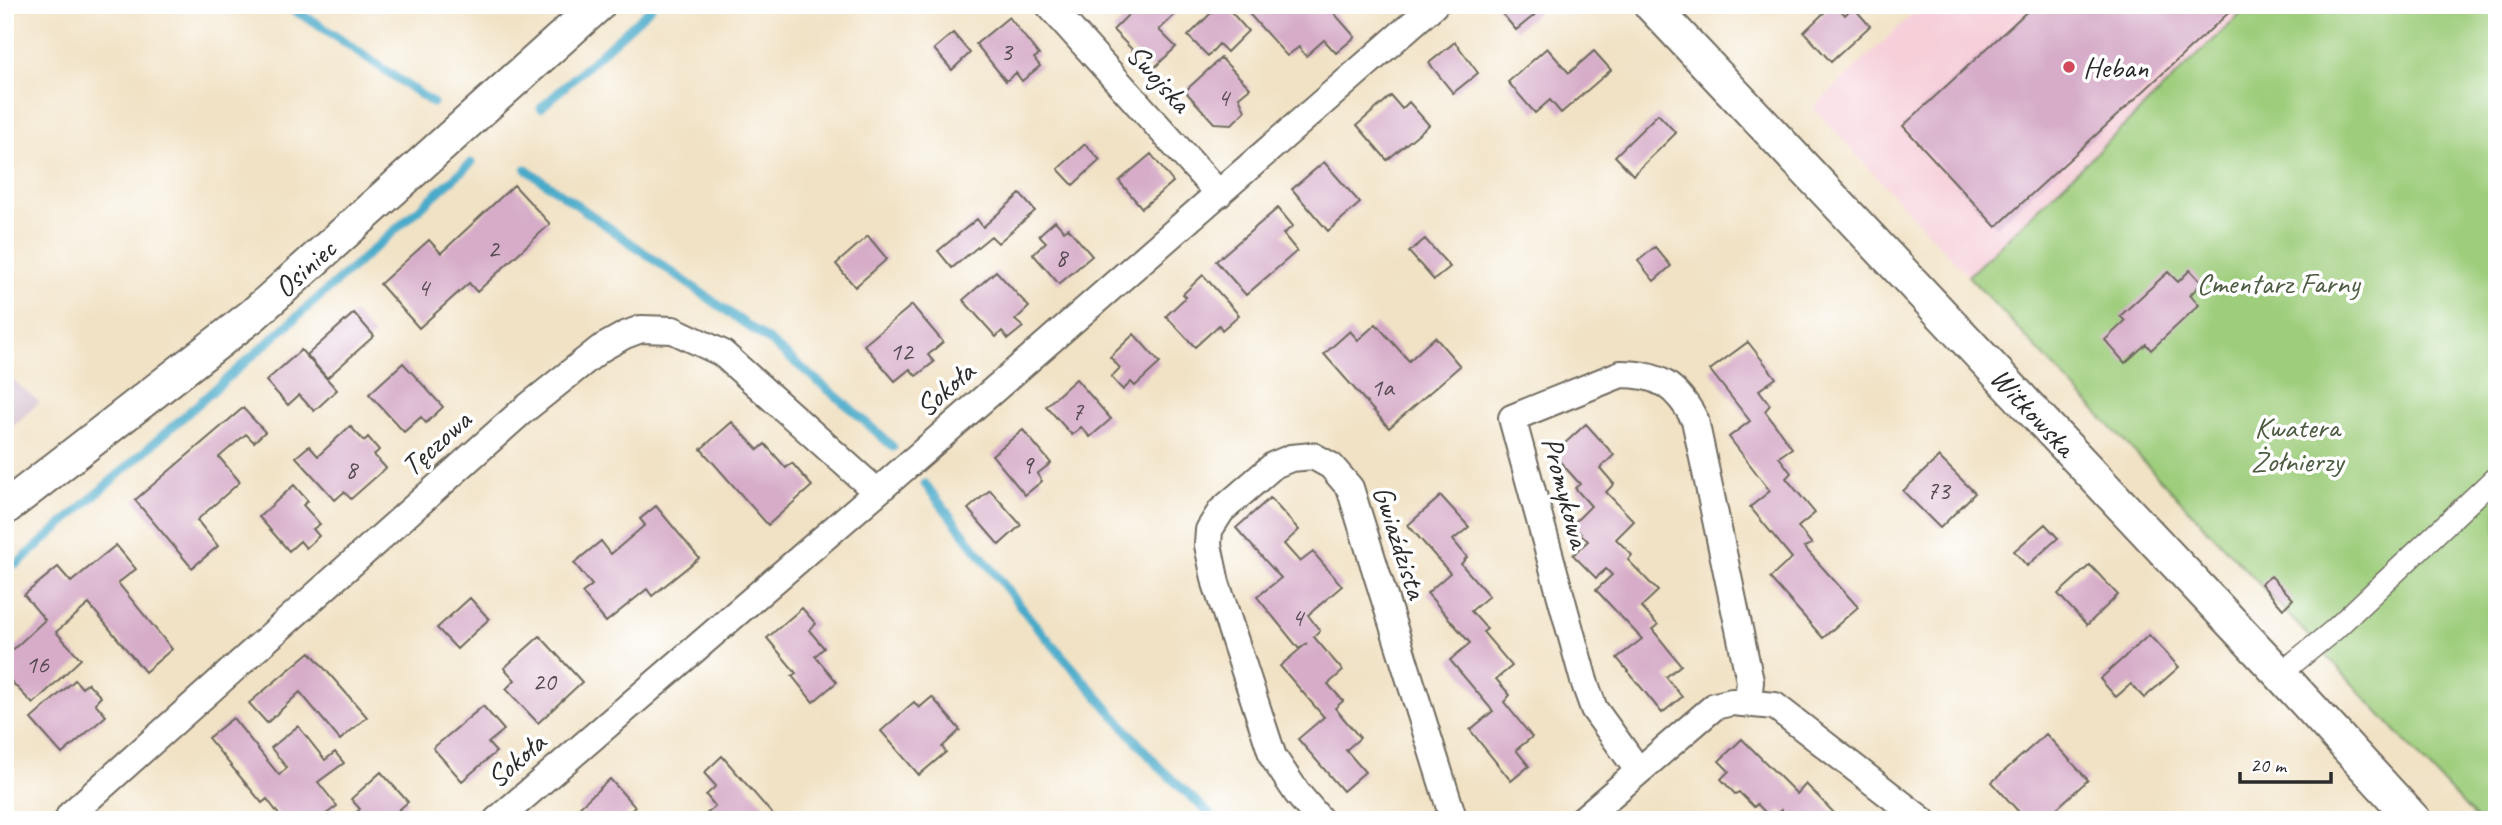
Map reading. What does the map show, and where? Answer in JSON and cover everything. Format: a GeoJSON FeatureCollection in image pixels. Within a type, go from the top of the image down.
{"type":"FeatureCollection","features":[{"type":"Feature","properties":{"kind":"street","name":"Swojska"},"geometry":{"type":"LineString","coordinates":[[1049,5],[1219,194]]}},
{"type":"Feature","properties":{"kind":"street","name":"Sokoła"},"geometry":{"type":"LineString","coordinates":[[497,820],[1434,5]]}},
{"type":"Feature","properties":{"kind":"street","name":"Witkowska"},"geometry":{"type":"LineString","coordinates":[[1651,5],[2414,820]]}},
{"type":"Feature","properties":{"kind":"street","name":"Osiniec"},"geometry":{"type":"LineString","coordinates":[[5,509],[253,314],[597,7]]}},
{"type":"Feature","properties":{"kind":"street","name":"Tęczowa"},"geometry":{"type":"LineString","coordinates":[[68,820],[70,815],[520,413],[600,349],[625,335],[641,329],[673,330],[722,354],[877,492]]}},
{"type":"Feature","properties":{"kind":"street","name":"Promykowa"},"geometry":{"type":"LineString","coordinates":[[1638,770],[1594,709],[1512,418],[1620,373],[1654,378],[1671,387],[1686,403],[1695,420],[1750,681],[1748,702]]}},
{"type":"Feature","properties":{"kind":"street","name":"Gwiaździsta"},"geometry":{"type":"LineString","coordinates":[[1320,820],[1273,758],[1216,583],[1208,545],[1209,530],[1222,511],[1274,465],[1291,458],[1313,456],[1331,466],[1350,488],[1450,817]]}},
{"type":"Feature","properties":{"kind":"street"},"geometry":{"type":"LineString","coordinates":[[2280,674],[2334,630],[2497,475]]}},
{"type":"Feature","properties":{"kind":"street"},"geometry":{"type":"LineString","coordinates":[[1582,820],[1715,706],[1748,702],[1774,706],[1922,820]]}},
{"type":"Feature","properties":{"kind":"shaded area"},"geometry":{"type":"Polygon","coordinates":[[[1922,5],[2250,5],[1968,276],[1813,108],[1922,5]]]}},
{"type":"Feature","properties":{"kind":"shaded area"},"geometry":{"type":"Polygon","coordinates":[[[5,373],[39,402],[5,434],[5,373]]]}},
{"type":"Feature","properties":{"kind":"green space","name":"Cmentarz Farny"},"geometry":{"type":"Polygon","coordinates":[[[2250,5],[2497,5],[2497,820],[2477,820],[2316,644],[1968,276],[2250,5]]]}},
{"type":"Feature","properties":{"kind":"building"},"geometry":{"type":"Polygon","coordinates":[[[1138,5],[1185,5],[1159,30],[1176,47],[1152,70],[1113,30],[1138,5]]]}},
{"type":"Feature","properties":{"kind":"building"},"geometry":{"type":"Polygon","coordinates":[[[1219,5],[1225,5],[1248,31],[1227,52],[1219,44],[1208,56],[1188,36],[1219,5]]]}},
{"type":"Feature","properties":{"kind":"building"},"geometry":{"type":"Polygon","coordinates":[[[1244,5],[1327,5],[1355,37],[1336,53],[1324,40],[1306,56],[1299,47],[1287,56],[1244,5]]]}},
{"type":"Feature","properties":{"kind":"building"},"geometry":{"type":"Polygon","coordinates":[[[1495,5],[1547,5],[1516,30],[1495,5]]]}},
{"type":"Feature","properties":{"kind":"building"},"geometry":{"type":"Polygon","coordinates":[[[1832,5],[1836,5],[1845,15],[1853,7],[1870,26],[1831,62],[1804,32],[1832,5]]]}},
{"type":"Feature","properties":{"kind":"building","name":"Heban"},"geometry":{"type":"Polygon","coordinates":[[[2034,5],[2235,7],[1996,227],[1903,126],[2034,5]]]}},
{"type":"Feature","properties":{"kind":"building"},"geometry":{"type":"Polygon","coordinates":[[[1009,17],[1039,55],[1034,58],[1040,66],[1022,81],[1016,73],[1006,81],[976,44],[1009,17]]]}},
{"type":"Feature","properties":{"kind":"building"},"geometry":{"type":"Polygon","coordinates":[[[953,33],[970,53],[952,70],[934,49],[953,33]]]}},
{"type":"Feature","properties":{"kind":"building"},"geometry":{"type":"Polygon","coordinates":[[[1455,42],[1478,73],[1453,93],[1429,63],[1455,42]]]}},
{"type":"Feature","properties":{"kind":"building"},"geometry":{"type":"Polygon","coordinates":[[[1547,48],[1569,73],[1594,51],[1611,70],[1561,113],[1550,100],[1535,113],[1508,82],[1547,48]]]}},
{"type":"Feature","properties":{"kind":"building"},"geometry":{"type":"Polygon","coordinates":[[[1221,58],[1250,88],[1239,97],[1245,111],[1232,124],[1214,123],[1185,91],[1221,58]]]}},
{"type":"Feature","properties":{"kind":"building"},"geometry":{"type":"Polygon","coordinates":[[[1391,96],[1402,109],[1409,102],[1429,125],[1387,160],[1357,125],[1391,96]]]}},
{"type":"Feature","properties":{"kind":"building"},"geometry":{"type":"Polygon","coordinates":[[[1658,114],[1676,133],[1633,175],[1615,156],[1658,114]]]}},
{"type":"Feature","properties":{"kind":"building"},"geometry":{"type":"Polygon","coordinates":[[[1085,144],[1100,160],[1073,185],[1058,169],[1085,144]]]}},
{"type":"Feature","properties":{"kind":"building"},"geometry":{"type":"Polygon","coordinates":[[[1151,154],[1173,182],[1142,208],[1119,181],[1151,154]]]}},
{"type":"Feature","properties":{"kind":"building"},"geometry":{"type":"Polygon","coordinates":[[[1324,162],[1360,203],[1328,231],[1292,189],[1324,162]]]}},
{"type":"Feature","properties":{"kind":"building"},"geometry":{"type":"Polygon","coordinates":[[[514,185],[550,224],[477,292],[469,283],[419,328],[380,284],[429,240],[441,253],[514,185]]]}},
{"type":"Feature","properties":{"kind":"building"},"geometry":{"type":"Polygon","coordinates":[[[1020,194],[1035,211],[998,243],[991,236],[952,268],[938,251],[977,219],[983,227],[1020,194]]]}},
{"type":"Feature","properties":{"kind":"building"},"geometry":{"type":"Polygon","coordinates":[[[1278,208],[1293,226],[1283,234],[1297,251],[1246,295],[1216,261],[1278,208]]]}},
{"type":"Feature","properties":{"kind":"building"},"geometry":{"type":"Polygon","coordinates":[[[1055,221],[1064,231],[1068,228],[1092,256],[1059,284],[1033,254],[1046,242],[1039,235],[1055,221]]]}},
{"type":"Feature","properties":{"kind":"building"},"geometry":{"type":"Polygon","coordinates":[[[868,236],[887,259],[855,287],[836,264],[868,236]]]}},
{"type":"Feature","properties":{"kind":"building"},"geometry":{"type":"Polygon","coordinates":[[[1425,239],[1450,267],[1434,280],[1409,252],[1425,239]]]}},
{"type":"Feature","properties":{"kind":"building"},"geometry":{"type":"Polygon","coordinates":[[[1655,247],[1671,266],[1654,281],[1638,261],[1655,247]]]}},
{"type":"Feature","properties":{"kind":"building"},"geometry":{"type":"Polygon","coordinates":[[[2190,270],[2202,283],[2190,295],[2199,305],[2151,350],[2146,344],[2125,363],[2105,340],[2125,321],[2120,316],[2168,272],[2178,282],[2190,270]]]}},
{"type":"Feature","properties":{"kind":"building"},"geometry":{"type":"Polygon","coordinates":[[[996,271],[1029,307],[1015,320],[1023,327],[1008,339],[1002,331],[996,337],[963,300],[996,271]]]}},
{"type":"Feature","properties":{"kind":"building"},"geometry":{"type":"Polygon","coordinates":[[[1203,275],[1239,315],[1222,330],[1219,325],[1195,347],[1166,316],[1186,297],[1183,294],[1203,275]]]}},
{"type":"Feature","properties":{"kind":"building"},"geometry":{"type":"Polygon","coordinates":[[[912,305],[943,342],[928,355],[934,362],[916,376],[910,369],[895,381],[864,345],[912,305]]]}},
{"type":"Feature","properties":{"kind":"building"},"geometry":{"type":"Polygon","coordinates":[[[354,313],[374,336],[327,378],[307,355],[354,313]]]}},
{"type":"Feature","properties":{"kind":"building"},"geometry":{"type":"Polygon","coordinates":[[[1376,324],[1409,361],[1435,337],[1460,366],[1389,428],[1324,354],[1350,331],[1358,340],[1376,324]]]}},
{"type":"Feature","properties":{"kind":"building"},"geometry":{"type":"Polygon","coordinates":[[[1134,334],[1160,363],[1135,386],[1131,382],[1123,390],[1111,377],[1120,368],[1110,357],[1134,334]]]}},
{"type":"Feature","properties":{"kind":"building"},"geometry":{"type":"Polygon","coordinates":[[[1748,342],[1776,378],[1759,390],[1770,405],[1765,411],[1792,448],[1779,457],[1791,473],[1786,478],[1815,513],[1798,527],[1812,544],[1804,547],[1858,607],[1823,638],[1770,578],[1792,558],[1750,507],[1770,491],[1729,437],[1750,421],[1710,370],[1748,342]]]}},
{"type":"Feature","properties":{"kind":"building"},"geometry":{"type":"Polygon","coordinates":[[[301,350],[337,390],[314,411],[299,395],[288,405],[266,381],[301,350]]]}},
{"type":"Feature","properties":{"kind":"building"},"geometry":{"type":"Polygon","coordinates":[[[403,363],[443,407],[426,423],[421,417],[404,432],[369,394],[403,363]]]}},
{"type":"Feature","properties":{"kind":"building"},"geometry":{"type":"Polygon","coordinates":[[[1076,379],[1111,419],[1090,437],[1081,427],[1072,435],[1046,406],[1076,379]]]}},
{"type":"Feature","properties":{"kind":"building"},"geometry":{"type":"Polygon","coordinates":[[[243,408],[265,432],[254,442],[246,434],[219,457],[240,482],[197,520],[218,546],[192,568],[135,500],[243,408]]]}},
{"type":"Feature","properties":{"kind":"building"},"geometry":{"type":"Polygon","coordinates":[[[732,422],[758,450],[765,444],[786,468],[792,463],[812,486],[768,525],[701,449],[732,422]]]}},
{"type":"Feature","properties":{"kind":"building"},"geometry":{"type":"Polygon","coordinates":[[[1586,424],[1614,455],[1600,468],[1614,484],[1606,492],[1634,521],[1616,539],[1632,555],[1628,560],[1658,591],[1641,607],[1658,625],[1652,629],[1681,665],[1666,677],[1682,697],[1662,713],[1617,658],[1642,639],[1596,590],[1612,575],[1606,569],[1596,578],[1573,555],[1588,541],[1572,525],[1591,506],[1575,488],[1580,484],[1553,454],[1586,424]]]}},
{"type":"Feature","properties":{"kind":"building"},"geometry":{"type":"Polygon","coordinates":[[[350,426],[364,441],[368,437],[379,450],[374,455],[386,468],[351,499],[344,492],[335,500],[296,457],[309,446],[318,456],[350,426]]]}},
{"type":"Feature","properties":{"kind":"building"},"geometry":{"type":"Polygon","coordinates":[[[1023,430],[1051,463],[1037,474],[1042,481],[1025,495],[992,455],[1023,430]]]}},
{"type":"Feature","properties":{"kind":"building"},"geometry":{"type":"Polygon","coordinates":[[[1939,457],[1975,493],[1940,528],[1903,491],[1939,457]]]}},
{"type":"Feature","properties":{"kind":"building"},"geometry":{"type":"Polygon","coordinates":[[[294,485],[308,501],[303,505],[320,524],[313,529],[319,536],[306,548],[300,541],[289,551],[259,517],[294,485]]]}},
{"type":"Feature","properties":{"kind":"building"},"geometry":{"type":"Polygon","coordinates":[[[990,490],[1021,525],[999,545],[968,509],[990,490]]]}},
{"type":"Feature","properties":{"kind":"building"},"geometry":{"type":"Polygon","coordinates":[[[1441,496],[1469,527],[1453,540],[1467,557],[1461,564],[1489,596],[1471,611],[1487,629],[1483,632],[1512,666],[1496,679],[1510,695],[1504,702],[1532,737],[1516,750],[1529,766],[1511,781],[1470,730],[1493,711],[1450,660],[1470,643],[1427,593],[1450,573],[1408,525],[1441,496]]]}},
{"type":"Feature","properties":{"kind":"building"},"geometry":{"type":"Polygon","coordinates":[[[1270,498],[1299,530],[1284,544],[1300,562],[1313,552],[1342,586],[1308,615],[1320,631],[1314,637],[1343,671],[1328,684],[1343,701],[1335,708],[1360,738],[1346,750],[1365,772],[1343,791],[1298,739],[1324,717],[1280,666],[1307,643],[1299,649],[1257,597],[1281,578],[1236,528],[1270,498]]]}},
{"type":"Feature","properties":{"kind":"building"},"geometry":{"type":"Polygon","coordinates":[[[656,506],[699,558],[652,596],[647,589],[606,622],[582,593],[592,585],[574,563],[601,541],[611,554],[645,525],[640,519],[656,506]]]}},
{"type":"Feature","properties":{"kind":"building"},"geometry":{"type":"Polygon","coordinates":[[[2045,524],[2058,538],[2027,566],[2014,551],[2045,524]]]}},
{"type":"Feature","properties":{"kind":"building"},"geometry":{"type":"Polygon","coordinates":[[[116,545],[136,569],[118,583],[172,649],[145,672],[89,604],[56,632],[81,659],[33,704],[5,675],[5,657],[45,620],[24,595],[58,567],[71,582],[116,545]]]}},
{"type":"Feature","properties":{"kind":"building"},"geometry":{"type":"Polygon","coordinates":[[[2090,565],[2118,595],[2087,625],[2058,594],[2090,565]]]}},
{"type":"Feature","properties":{"kind":"building"},"geometry":{"type":"Polygon","coordinates":[[[2271,576],[2293,599],[2283,609],[2261,584],[2271,576]]]}},
{"type":"Feature","properties":{"kind":"building"},"geometry":{"type":"Polygon","coordinates":[[[470,598],[489,619],[457,649],[437,628],[470,598]]]}},
{"type":"Feature","properties":{"kind":"building"},"geometry":{"type":"Polygon","coordinates":[[[802,608],[816,624],[809,630],[824,648],[815,656],[837,682],[813,702],[792,676],[796,673],[767,638],[802,608]]]}},
{"type":"Feature","properties":{"kind":"building"},"geometry":{"type":"Polygon","coordinates":[[[2149,635],[2179,667],[2144,698],[2131,684],[2116,697],[2100,679],[2149,635]]]}},
{"type":"Feature","properties":{"kind":"building"},"geometry":{"type":"Polygon","coordinates":[[[540,636],[582,682],[538,723],[506,689],[515,680],[504,668],[540,636]]]}},
{"type":"Feature","properties":{"kind":"building"},"geometry":{"type":"Polygon","coordinates":[[[310,652],[367,717],[340,740],[300,692],[267,723],[249,703],[310,652]]]}},
{"type":"Feature","properties":{"kind":"building"},"geometry":{"type":"Polygon","coordinates":[[[75,680],[82,688],[88,683],[101,697],[95,703],[106,716],[62,754],[31,719],[75,680]]]}},
{"type":"Feature","properties":{"kind":"building"},"geometry":{"type":"Polygon","coordinates":[[[932,697],[960,730],[942,747],[946,752],[919,775],[881,731],[914,702],[919,708],[932,697]]]}},
{"type":"Feature","properties":{"kind":"building"},"geometry":{"type":"Polygon","coordinates":[[[483,706],[504,730],[488,743],[496,752],[462,781],[433,748],[483,706]]]}},
{"type":"Feature","properties":{"kind":"building"},"geometry":{"type":"Polygon","coordinates":[[[233,718],[279,775],[287,768],[271,748],[298,726],[325,760],[335,752],[344,763],[318,782],[337,806],[318,820],[283,820],[267,799],[262,803],[208,738],[233,718]]]}},
{"type":"Feature","properties":{"kind":"building"},"geometry":{"type":"Polygon","coordinates":[[[2046,734],[2088,780],[2044,820],[2026,820],[1992,782],[2046,734]]]}},
{"type":"Feature","properties":{"kind":"building"},"geometry":{"type":"Polygon","coordinates":[[[1742,739],[1797,794],[1806,784],[1841,820],[1791,820],[1781,810],[1772,819],[1757,804],[1754,807],[1739,792],[1735,794],[1721,779],[1729,771],[1719,761],[1742,739]]]}},
{"type":"Feature","properties":{"kind":"building"},"geometry":{"type":"Polygon","coordinates":[[[722,756],[774,816],[769,820],[706,820],[703,817],[715,806],[706,795],[716,786],[704,773],[722,756]]]}},
{"type":"Feature","properties":{"kind":"building"},"geometry":{"type":"Polygon","coordinates":[[[381,772],[408,802],[392,816],[395,820],[348,820],[360,809],[351,799],[381,772]]]}},
{"type":"Feature","properties":{"kind":"building"},"geometry":{"type":"Polygon","coordinates":[[[610,779],[635,807],[621,820],[588,820],[578,808],[610,779]]]}},
{"type":"Feature","properties":{"kind":"waterway"},"geometry":{"type":"LineString","coordinates":[[283,5],[315,22],[433,103]]}},
{"type":"Feature","properties":{"kind":"waterway"},"geometry":{"type":"LineString","coordinates":[[541,108],[651,8]]}},
{"type":"Feature","properties":{"kind":"waterway"},"geometry":{"type":"LineString","coordinates":[[17,564],[471,163]]}},
{"type":"Feature","properties":{"kind":"waterway"},"geometry":{"type":"LineString","coordinates":[[526,169],[768,340],[893,447]]}},
{"type":"Feature","properties":{"kind":"waterway"},"geometry":{"type":"LineString","coordinates":[[925,484],[1032,621],[1159,767],[1216,820]]}},
{"type":"Feature","properties":{"kind":"place","name":"Heban"},"geometry":{"type":"Point","coordinates":[2069,67]}},
{"type":"Feature","properties":{"kind":"park label","name":"Kwatera Żołnierzy"},"geometry":{"type":"Point","coordinates":[2297,444]}}]}
